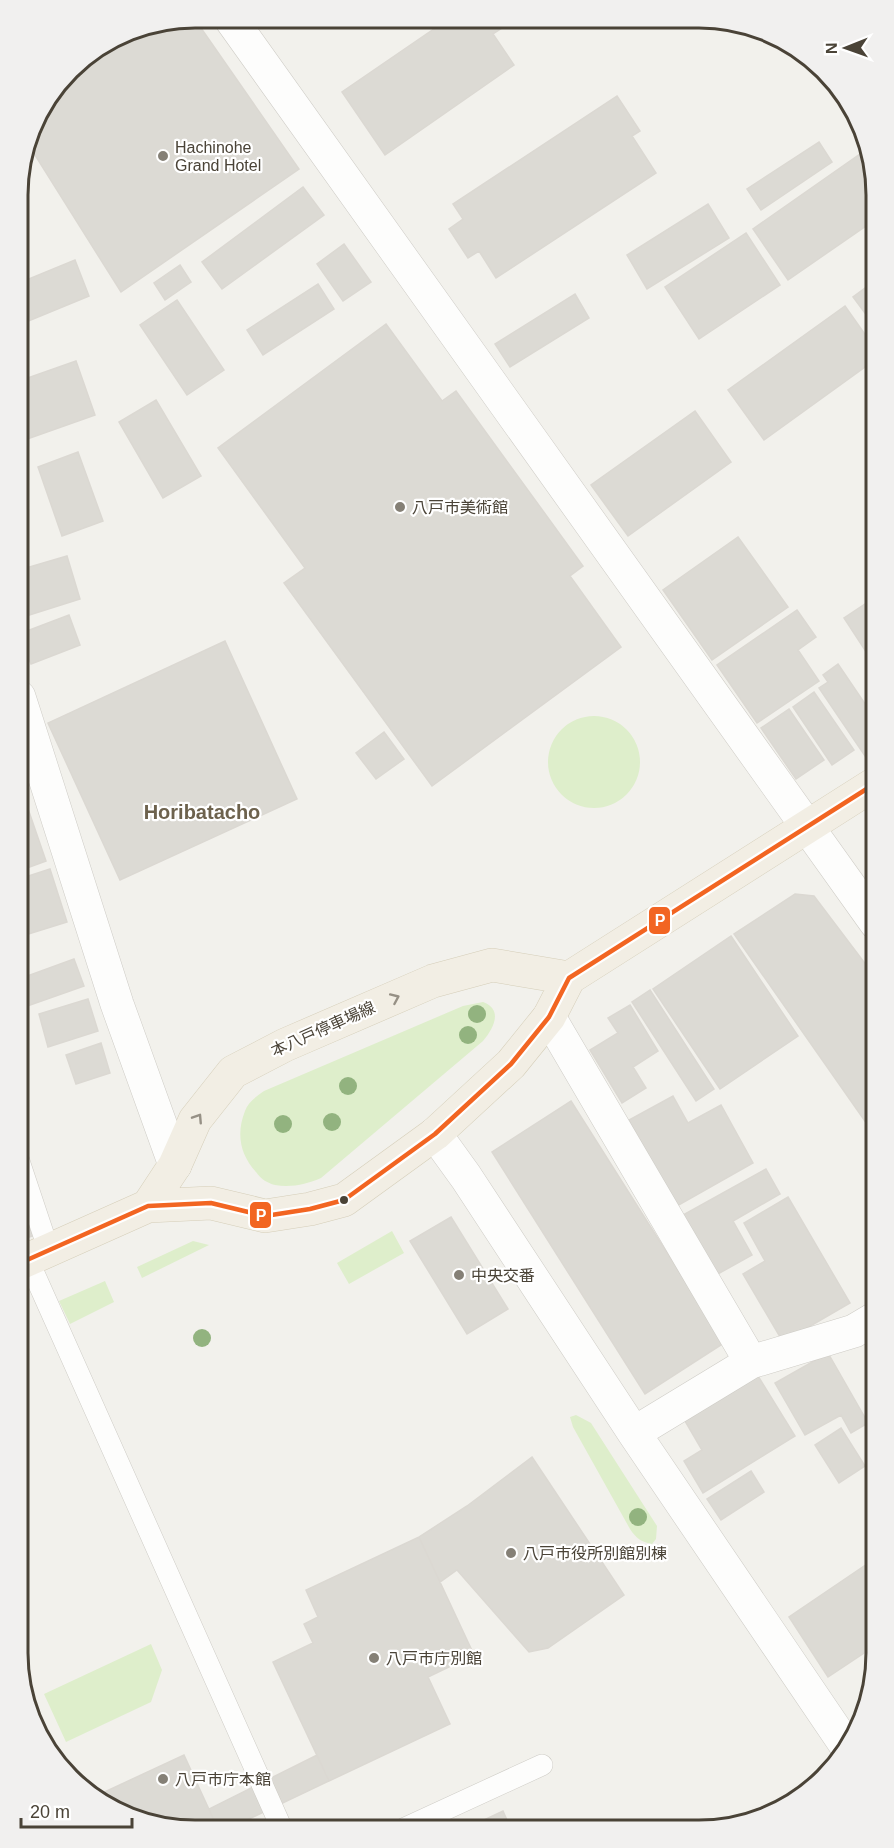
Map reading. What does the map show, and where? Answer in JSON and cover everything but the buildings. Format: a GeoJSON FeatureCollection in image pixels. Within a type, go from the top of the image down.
{"type":"FeatureCollection","features":[{"type":"Feature","properties":{"kind":"main road"},"geometry":{"type":"LineString","coordinates":[[32,1258],[148,1206],[211,1203],[265,1216],[310,1209],[344,1200],[435,1134],[511,1064],[549,1017],[569,978],[866,789]]}},
{"type":"Feature","properties":{"kind":"main road","name":"本八戸停車場線"},"geometry":{"type":"LineString","coordinates":[[148,1206],[175,1165],[195,1120],[233,1072],[285,1045],[433,981],[492,965],[569,978]]}},
{"type":"Feature","properties":{"kind":"street"},"geometry":{"type":"LineString","coordinates":[[237,28],[866,908]]}},
{"type":"Feature","properties":{"kind":"street"},"geometry":{"type":"LineString","coordinates":[[29,728],[117,1004],[175,1165]]}},
{"type":"Feature","properties":{"kind":"street"},"geometry":{"type":"LineString","coordinates":[[549,1017],[751,1362]]}},
{"type":"Feature","properties":{"kind":"street"},"geometry":{"type":"LineString","coordinates":[[435,1134],[841,1738]]}},
{"type":"Feature","properties":{"kind":"street"},"geometry":{"type":"LineString","coordinates":[[634,1433],[751,1362],[854,1331],[865,1324]]}},
{"type":"Feature","properties":{"kind":"lane"},"geometry":{"type":"LineString","coordinates":[[29,1237],[32,1258],[278,1820]]}},
{"type":"Feature","properties":{"kind":"lane"},"geometry":{"type":"LineString","coordinates":[[423,1820],[542,1765]]}},
{"type":"Feature","properties":{"kind":"green space"},"geometry":{"type":"Polygon","coordinates":[[[585,716],[603,716],[620,723],[633,736],[640,753],[640,771],[633,788],[620,801],[603,808],[585,808],[568,801],[555,788],[548,771],[548,753],[555,736],[568,723],[585,716]]]}},
{"type":"Feature","properties":{"kind":"green space"},"geometry":{"type":"Polygon","coordinates":[[[483,1002],[493,1010],[495,1020],[483,1041],[321,1178],[299,1185],[275,1185],[262,1179],[246,1158],[240,1136],[242,1119],[248,1105],[264,1091],[463,1006],[483,1002]]]}},
{"type":"Feature","properties":{"kind":"green space"},"geometry":{"type":"Polygon","coordinates":[[[392,1231],[404,1253],[349,1284],[337,1263],[392,1231]]]}},
{"type":"Feature","properties":{"kind":"green space"},"geometry":{"type":"Polygon","coordinates":[[[193,1241],[209,1245],[142,1278],[137,1267],[193,1241]]]}},
{"type":"Feature","properties":{"kind":"green space"},"geometry":{"type":"Polygon","coordinates":[[[105,1281],[114,1302],[70,1324],[59,1301],[105,1281]]]}},
{"type":"Feature","properties":{"kind":"green space"},"geometry":{"type":"Polygon","coordinates":[[[576,1415],[591,1423],[657,1526],[656,1539],[652,1544],[639,1539],[630,1529],[573,1427],[570,1417],[576,1415]]]}},
{"type":"Feature","properties":{"kind":"green space"},"geometry":{"type":"Polygon","coordinates":[[[151,1644],[162,1670],[151,1702],[66,1742],[44,1694],[151,1644]]]}},
{"type":"Feature","properties":{"kind":"transit line","name":"P"},"geometry":{"type":"LineString","coordinates":[[29,1259],[148,1206],[211,1203],[265,1216],[310,1209],[344,1200],[435,1134],[511,1064],[549,1017],[569,978],[866,790]]}},
{"type":"Feature","properties":{"kind":"place","name":"Hachinohe Grand Hotel"},"geometry":{"type":"Point","coordinates":[163,156]}},
{"type":"Feature","properties":{"kind":"place","name":"八戸市美術館"},"geometry":{"type":"Point","coordinates":[400,507]}},
{"type":"Feature","properties":{"kind":"place","name":"中央交番"},"geometry":{"type":"Point","coordinates":[459,1275]}},
{"type":"Feature","properties":{"kind":"place","name":"八戸市役所別館別棟"},"geometry":{"type":"Point","coordinates":[511,1553]}},
{"type":"Feature","properties":{"kind":"place","name":"八戸市庁別館"},"geometry":{"type":"Point","coordinates":[374,1658]}},
{"type":"Feature","properties":{"kind":"place","name":"八戸市庁本館"},"geometry":{"type":"Point","coordinates":[163,1779]}},
{"type":"Feature","properties":{"kind":"district","name":"Horibatacho"},"geometry":{"type":"Point","coordinates":[202,812]}}]}
